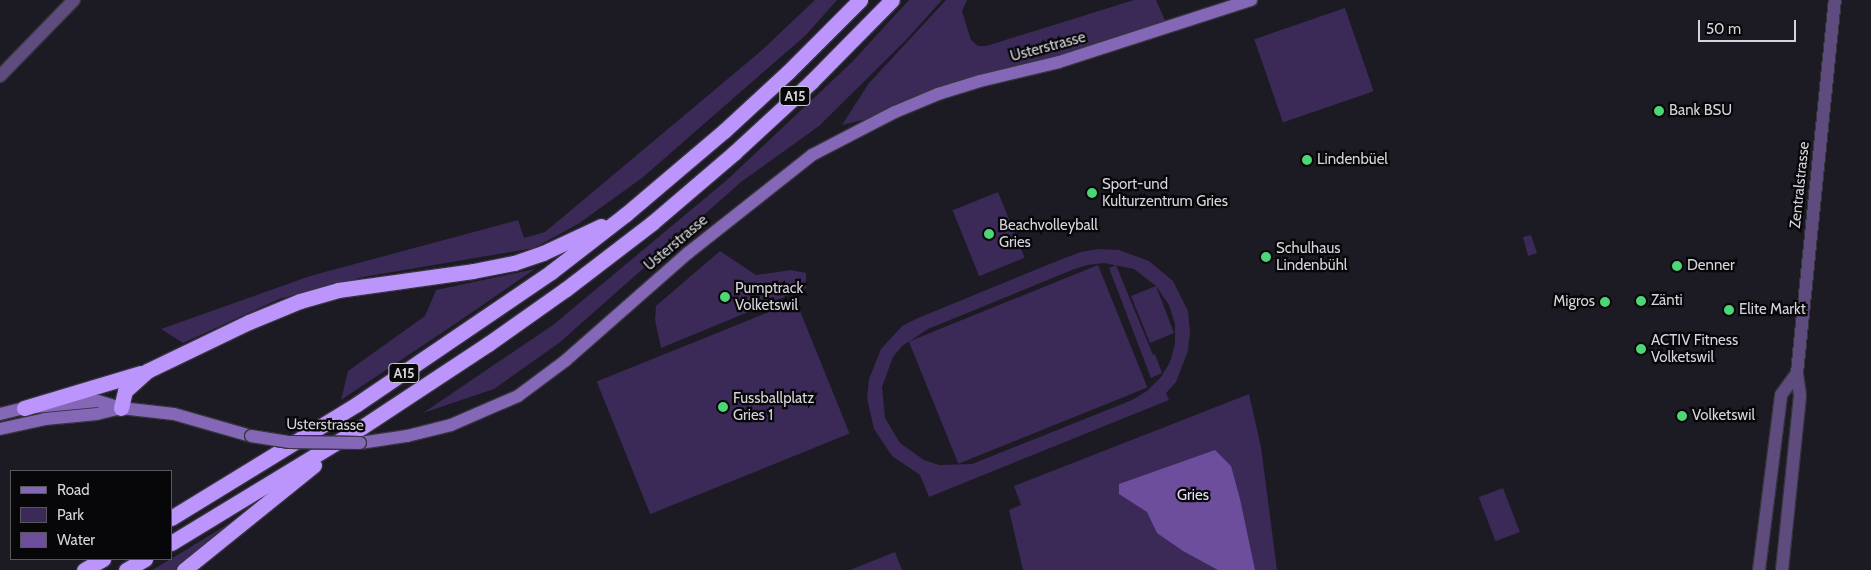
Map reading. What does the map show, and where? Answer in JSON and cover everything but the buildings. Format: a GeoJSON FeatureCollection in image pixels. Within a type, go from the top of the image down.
{"type":"FeatureCollection","features":[{"type":"Feature","properties":{"kind":"highway","name":"A15"},"geometry":{"type":"LineString","coordinates":[[172,517],[302,438],[443,347],[550,272],[626,214],[749,108],[860,0]]}},
{"type":"Feature","properties":{"kind":"highway","name":"A15"},"geometry":{"type":"LineString","coordinates":[[172,542],[362,427],[488,344],[652,223],[783,108],[892,0]]}},
{"type":"Feature","properties":{"kind":"highway"},"geometry":{"type":"LineString","coordinates":[[24,408],[147,371],[249,322],[311,297],[361,286],[473,271],[514,263],[543,252],[626,214]]}},
{"type":"Feature","properties":{"kind":"highway"},"geometry":{"type":"LineString","coordinates":[[121,408],[125,391],[147,371]]}},
{"type":"Feature","properties":{"kind":"highway"},"geometry":{"type":"LineString","coordinates":[[184,570],[362,427]]}},
{"type":"Feature","properties":{"kind":"highway"},"geometry":{"type":"LineString","coordinates":[[84,570],[101,560]]}},
{"type":"Feature","properties":{"kind":"highway"},"geometry":{"type":"LineString","coordinates":[[126,570],[143,560]]}},
{"type":"Feature","properties":{"kind":"main road","name":"Usterstrasse"},"geometry":{"type":"LineString","coordinates":[[0,414],[24,408],[98,401],[121,408],[174,414],[251,436],[290,442],[360,443],[406,436],[451,425],[503,403],[537,383],[688,253],[812,155],[895,112],[938,94],[980,81],[1059,62],[1251,0]]}},
{"type":"Feature","properties":{"kind":"main road","name":"Usterstrasse"},"geometry":{"type":"LineString","coordinates":[[0,429],[45,419],[96,414],[121,408]]}},
{"type":"Feature","properties":{"kind":"street"},"geometry":{"type":"LineString","coordinates":[[0,76],[74,0]]}},
{"type":"Feature","properties":{"kind":"street","name":"Zentralstrasse"},"geometry":{"type":"LineString","coordinates":[[1782,570],[1800,395],[1797,373],[1834,0]]}},
{"type":"Feature","properties":{"kind":"street"},"geometry":{"type":"LineString","coordinates":[[1759,570],[1781,395],[1797,373]]}},
{"type":"Feature","properties":{"kind":"green space"},"geometry":{"type":"Polygon","coordinates":[[[815,0],[837,0],[806,35],[642,178],[578,224],[534,248],[363,277],[279,299],[183,343],[161,329],[310,276],[518,220],[524,238],[545,232],[761,51],[815,0]]]}},
{"type":"Feature","properties":{"kind":"green space"},"geometry":{"type":"Polygon","coordinates":[[[909,0],[942,0],[906,40],[819,126],[741,182],[559,343],[494,389],[423,413],[553,325],[728,179],[852,62],[909,0]]]}},
{"type":"Feature","properties":{"kind":"green space"},"geometry":{"type":"Polygon","coordinates":[[[946,0],[967,0],[962,11],[971,40],[978,46],[986,46],[1134,0],[1156,0],[1168,27],[895,112],[842,125],[869,83],[946,0]]]}},
{"type":"Feature","properties":{"kind":"green space"},"geometry":{"type":"Polygon","coordinates":[[[1345,8],[1374,91],[1283,122],[1254,39],[1345,8]]]}},
{"type":"Feature","properties":{"kind":"green space","name":"Beachvolleyball Gries"},"geometry":{"type":"Polygon","coordinates":[[[998,192],[1025,258],[979,276],[953,210],[998,192]]]}},
{"type":"Feature","properties":{"kind":"green space"},"geometry":{"type":"Polygon","coordinates":[[[1531,235],[1537,253],[1528,256],[1523,237],[1531,235]]]}},
{"type":"Feature","properties":{"kind":"green space"},"geometry":{"type":"Polygon","coordinates":[[[1099,249],[1119,250],[1149,261],[1173,281],[1188,311],[1190,332],[1188,351],[1176,382],[1166,393],[1169,400],[929,497],[920,475],[892,456],[874,429],[867,398],[869,379],[881,349],[902,326],[918,318],[1081,252],[1099,249]],[[1104,263],[1087,265],[1072,270],[928,329],[902,346],[893,357],[882,387],[885,418],[900,443],[924,460],[939,465],[972,464],[1132,400],[1147,391],[1161,377],[1170,362],[1175,344],[1175,324],[1169,305],[1156,286],[1134,269],[1104,263]]]}},
{"type":"Feature","properties":{"kind":"green space","name":"Pumptrack Volketswil"},"geometry":{"type":"Polygon","coordinates":[[[720,251],[756,275],[791,270],[806,273],[806,288],[661,348],[655,320],[656,306],[720,251]]]}},
{"type":"Feature","properties":{"kind":"green space"},"geometry":{"type":"Polygon","coordinates":[[[1098,265],[1147,387],[958,464],[909,341],[1098,265]]]}},
{"type":"Feature","properties":{"kind":"green space"},"geometry":{"type":"Polygon","coordinates":[[[1116,265],[1162,373],[1151,378],[1109,268],[1116,265]]]}},
{"type":"Feature","properties":{"kind":"green space"},"geometry":{"type":"Polygon","coordinates":[[[535,269],[341,400],[348,371],[425,316],[436,290],[535,269]]]}},
{"type":"Feature","properties":{"kind":"green space"},"geometry":{"type":"Polygon","coordinates":[[[1156,286],[1174,333],[1150,343],[1131,296],[1156,286]]]}},
{"type":"Feature","properties":{"kind":"green space","name":"Fussballplatz Gries 1"},"geometry":{"type":"Polygon","coordinates":[[[796,301],[850,434],[650,514],[597,382],[796,301]]]}},
{"type":"Feature","properties":{"kind":"green space","name":"Gries"},"geometry":{"type":"Polygon","coordinates":[[[1249,394],[1261,447],[1277,570],[1023,570],[1009,510],[1021,505],[1014,486],[1249,394]]]}},
{"type":"Feature","properties":{"kind":"green space"},"geometry":{"type":"Polygon","coordinates":[[[1503,488],[1520,532],[1496,541],[1479,497],[1503,488]]]}},
{"type":"Feature","properties":{"kind":"green space"},"geometry":{"type":"Polygon","coordinates":[[[238,518],[176,570],[152,570],[238,518]]]}},
{"type":"Feature","properties":{"kind":"green space"},"geometry":{"type":"Polygon","coordinates":[[[895,552],[902,570],[850,570],[895,552]]]}},
{"type":"Feature","properties":{"kind":"water"},"geometry":{"type":"Polygon","coordinates":[[[1215,450],[1231,466],[1255,570],[1218,570],[1183,551],[1157,533],[1147,512],[1119,494],[1119,484],[1215,450]]]}},
{"type":"Feature","properties":{"kind":"place","name":"Bank BSU"},"geometry":{"type":"Point","coordinates":[1659,111]}},
{"type":"Feature","properties":{"kind":"place","name":"Lindenbüel"},"geometry":{"type":"Point","coordinates":[1307,160]}},
{"type":"Feature","properties":{"kind":"place","name":"Sport-und Kulturzentrum Gries"},"geometry":{"type":"Point","coordinates":[1092,193]}},
{"type":"Feature","properties":{"kind":"place","name":"Beachvolleyball Gries"},"geometry":{"type":"Point","coordinates":[989,234]}},
{"type":"Feature","properties":{"kind":"place","name":"Schulhaus Lindenbühl"},"geometry":{"type":"Point","coordinates":[1266,257]}},
{"type":"Feature","properties":{"kind":"place","name":"Denner"},"geometry":{"type":"Point","coordinates":[1677,266]}},
{"type":"Feature","properties":{"kind":"place","name":"Pumptrack Volketswil"},"geometry":{"type":"Point","coordinates":[725,297]}},
{"type":"Feature","properties":{"kind":"place","name":"Zänti"},"geometry":{"type":"Point","coordinates":[1641,301]}},
{"type":"Feature","properties":{"kind":"place","name":"Migros"},"geometry":{"type":"Point","coordinates":[1605,302]}},
{"type":"Feature","properties":{"kind":"place","name":"Elite Markt"},"geometry":{"type":"Point","coordinates":[1729,310]}},
{"type":"Feature","properties":{"kind":"place","name":"ACTIV Fitness Volketswil"},"geometry":{"type":"Point","coordinates":[1641,349]}},
{"type":"Feature","properties":{"kind":"place","name":"Fussballplatz Gries 1"},"geometry":{"type":"Point","coordinates":[723,407]}},
{"type":"Feature","properties":{"kind":"place","name":"Volketswil"},"geometry":{"type":"Point","coordinates":[1682,416]}}]}
